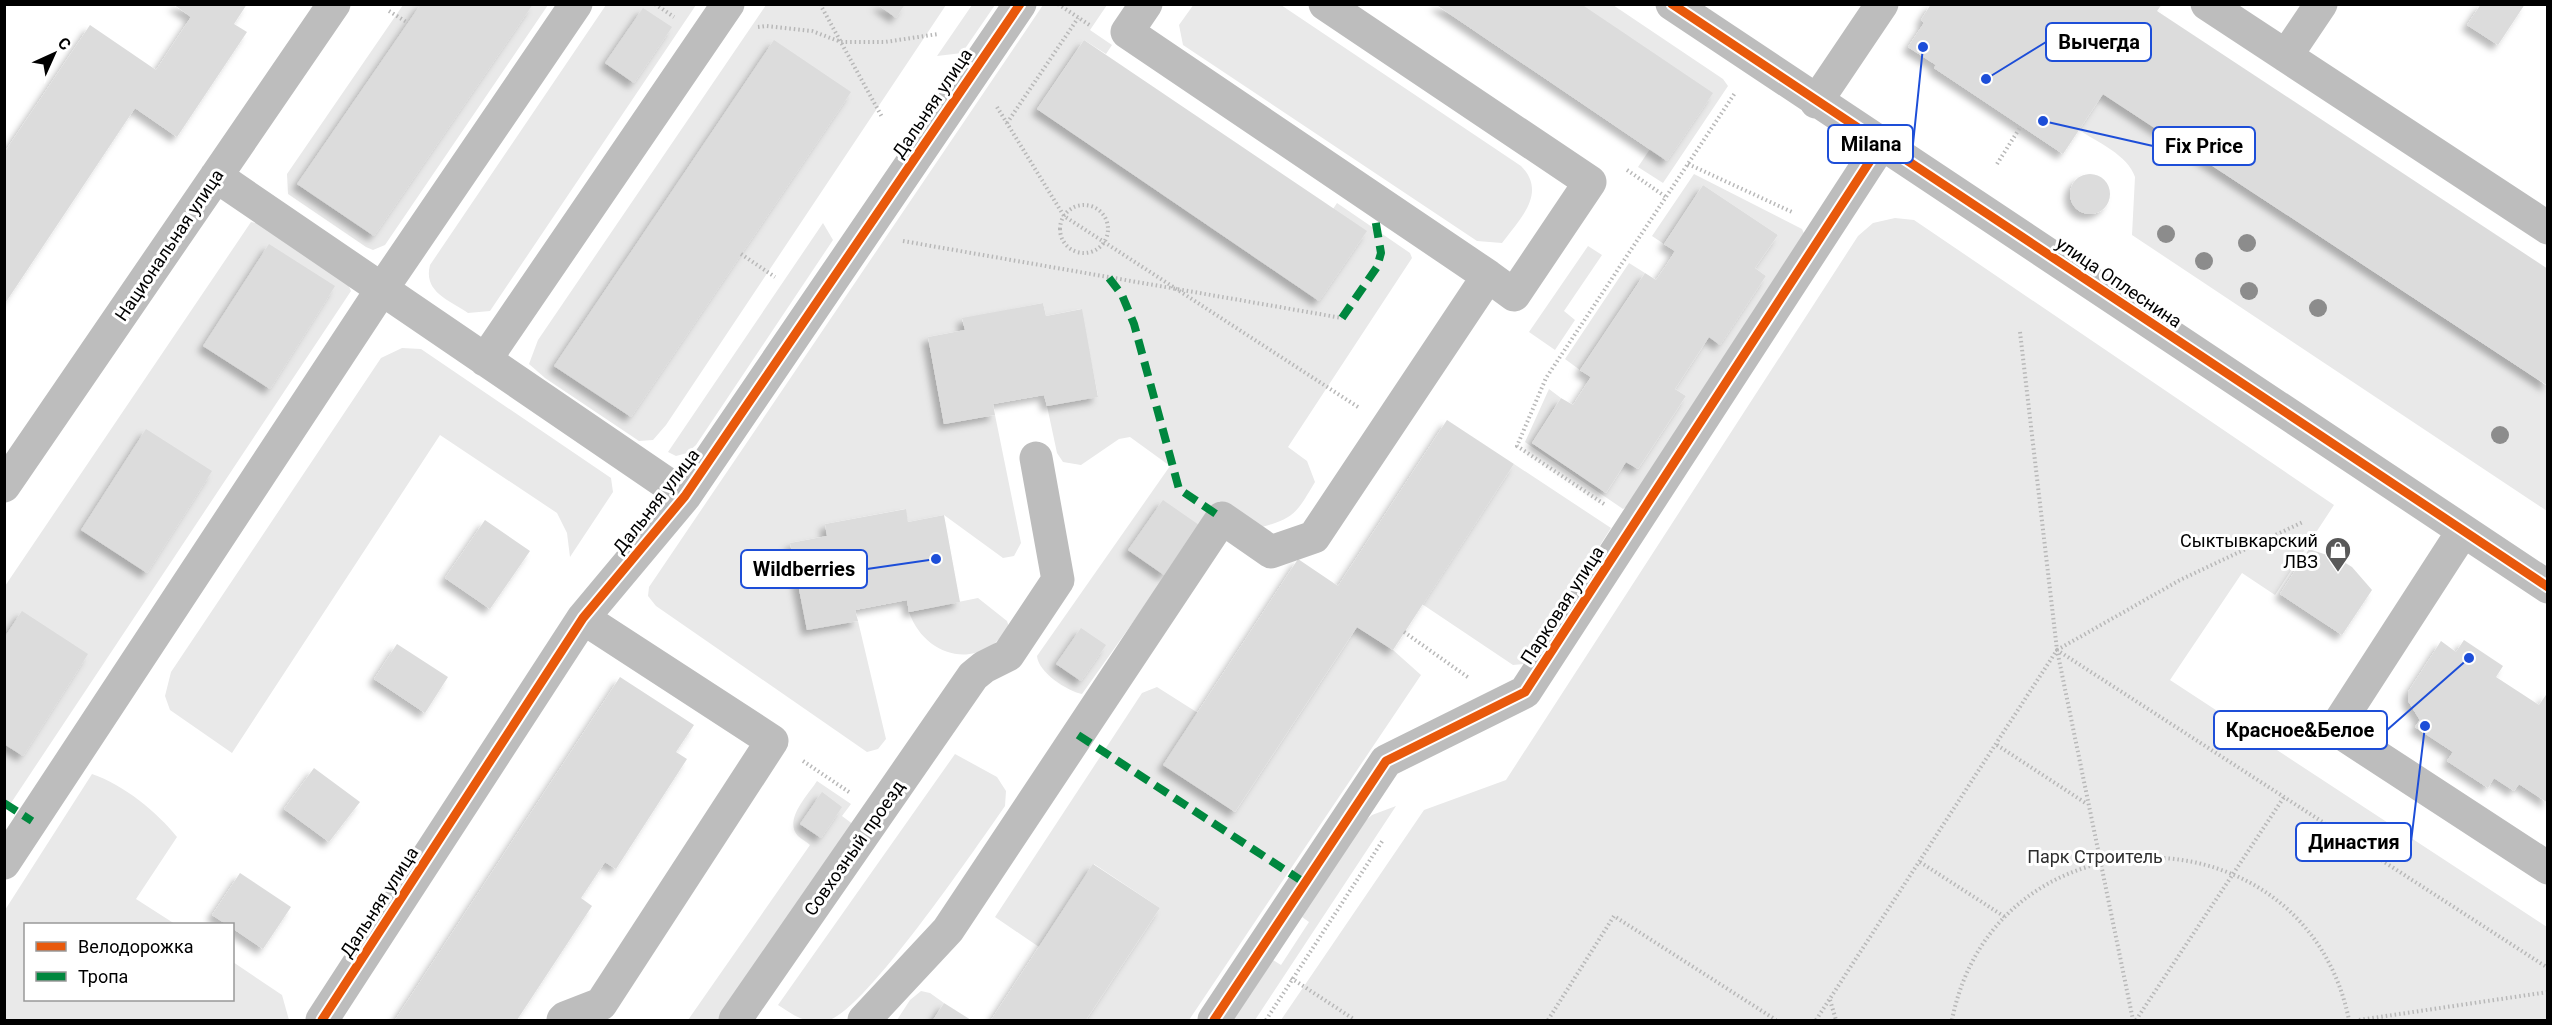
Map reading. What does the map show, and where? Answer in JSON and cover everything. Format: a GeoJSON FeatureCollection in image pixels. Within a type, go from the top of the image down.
{"type":"FeatureCollection","features":[{"type":"Feature","properties":{"kind":"street","name":"Национальная улица"},"geometry":{"type":"LineString","coordinates":[[4,486],[334,4]]}},
{"type":"Feature","properties":{"kind":"street"},"geometry":{"type":"LineString","coordinates":[[4,862],[382,289],[576,4]]}},
{"type":"Feature","properties":{"kind":"street"},"geometry":{"type":"LineString","coordinates":[[485,360],[728,4]]}},
{"type":"Feature","properties":{"kind":"street","name":"Дальняя улица"},"geometry":{"type":"LineString","coordinates":[[322,1020],[583,618],[685,496],[1020,4]]}},
{"type":"Feature","properties":{"kind":"street"},"geometry":{"type":"LineString","coordinates":[[1146,4],[1127,32],[1514,295],[1590,182],[1325,4]]}},
{"type":"Feature","properties":{"kind":"street","name":"улица Оплеснина"},"geometry":{"type":"LineString","coordinates":[[1672,4],[2547,587]]}},
{"type":"Feature","properties":{"kind":"street"},"geometry":{"type":"LineString","coordinates":[[1816,102],[1882,4]]}},
{"type":"Feature","properties":{"kind":"street"},"geometry":{"type":"LineString","coordinates":[[2207,4],[2547,228]]}},
{"type":"Feature","properties":{"kind":"street"},"geometry":{"type":"LineString","coordinates":[[2286,56],[2321,4]]}},
{"type":"Feature","properties":{"kind":"street","name":"Парковая улица"},"geometry":{"type":"LineString","coordinates":[[1214,1020],[1386,761],[1525,692],[1881,144]]}},
{"type":"Feature","properties":{"kind":"street"},"geometry":{"type":"LineString","coordinates":[[216,176],[685,496]]}},
{"type":"Feature","properties":{"kind":"street"},"geometry":{"type":"LineString","coordinates":[[864,1020],[948,930],[1222,518],[1271,552],[1314,537],[1488,276]]}},
{"type":"Feature","properties":{"kind":"street","name":"Совхозный проезд"},"geometry":{"type":"LineString","coordinates":[[737,1020],[973,676],[984,667],[1008,655],[1058,580],[1036,458]]}},
{"type":"Feature","properties":{"kind":"street"},"geometry":{"type":"LineString","coordinates":[[2463,531],[2335,729],[2547,868]]}},
{"type":"Feature","properties":{"kind":"street"},"geometry":{"type":"LineString","coordinates":[[563,1020],[601,1004],[772,741],[583,618]]}},
{"type":"Feature","properties":{"kind":"path"},"geometry":{"type":"LineString","coordinates":[[820,4],[882,117]]}},
{"type":"Feature","properties":{"kind":"path"},"geometry":{"type":"LineString","coordinates":[[1058,4],[1086,23]]}},
{"type":"Feature","properties":{"kind":"path"},"geometry":{"type":"LineString","coordinates":[[389,11],[408,23]]}},
{"type":"Feature","properties":{"kind":"path"},"geometry":{"type":"LineString","coordinates":[[1007,123],[1078,18]]}},
{"type":"Feature","properties":{"kind":"path"},"geometry":{"type":"LineString","coordinates":[[705,38],[766,26],[812,32],[841,42],[885,42],[938,34]]}},
{"type":"Feature","properties":{"kind":"path"},"geometry":{"type":"LineString","coordinates":[[974,71],[1064,216],[1389,427]]}},
{"type":"Feature","properties":{"kind":"path"},"geometry":{"type":"LineString","coordinates":[[1634,524],[1517,446],[1546,378],[1736,91]]}},
{"type":"Feature","properties":{"kind":"path"},"geometry":{"type":"LineString","coordinates":[[1997,164],[2021,126]]}},
{"type":"Feature","properties":{"kind":"path"},"geometry":{"type":"LineString","coordinates":[[1688,164],[1826,228]]}},
{"type":"Feature","properties":{"kind":"path"},"geometry":{"type":"LineString","coordinates":[[1077,206],[1094,207],[1106,219],[1107,235],[1103,242],[1090,252],[1074,250],[1063,240],[1060,232],[1064,216],[1077,206]]}},
{"type":"Feature","properties":{"kind":"path"},"geometry":{"type":"LineString","coordinates":[[863,234],[1342,318]]}},
{"type":"Feature","properties":{"kind":"path"},"geometry":{"type":"LineString","coordinates":[[741,254],[775,277]]}},
{"type":"Feature","properties":{"kind":"path"},"geometry":{"type":"LineString","coordinates":[[2020,332],[2057,650],[2100,863],[2135,1020]]}},
{"type":"Feature","properties":{"kind":"path"},"geometry":{"type":"LineString","coordinates":[[1816,1020],[2057,650],[2180,580],[2303,522]]}},
{"type":"Feature","properties":{"kind":"path"},"geometry":{"type":"LineString","coordinates":[[1404,632],[1437,656]]}},
{"type":"Feature","properties":{"kind":"path"},"geometry":{"type":"LineString","coordinates":[[2057,650],[2547,968]]}},
{"type":"Feature","properties":{"kind":"path"},"geometry":{"type":"LineString","coordinates":[[772,741],[879,812]]}},
{"type":"Feature","properties":{"kind":"path"},"geometry":{"type":"LineString","coordinates":[[1997,745],[2088,804]]}},
{"type":"Feature","properties":{"kind":"path"},"geometry":{"type":"LineString","coordinates":[[2135,1020],[2284,797]]}},
{"type":"Feature","properties":{"kind":"path"},"geometry":{"type":"LineString","coordinates":[[1266,1020],[1387,833]]}},
{"type":"Feature","properties":{"kind":"path"},"geometry":{"type":"LineString","coordinates":[[1952,1020],[1958,995],[1972,961],[2005,917],[2047,884],[2072,872],[2133,856],[2169,857],[2205,864],[2233,874],[2270,895],[2309,933],[2337,980],[2349,1020]]}},
{"type":"Feature","properties":{"kind":"path"},"geometry":{"type":"LineString","coordinates":[[1920,861],[2005,917]]}},
{"type":"Feature","properties":{"kind":"path"},"geometry":{"type":"LineString","coordinates":[[1548,1020],[1614,916],[1776,1020]]}},
{"type":"Feature","properties":{"kind":"path"},"geometry":{"type":"LineString","coordinates":[[1257,956],[1355,1020]]}},
{"type":"Feature","properties":{"kind":"path"},"geometry":{"type":"LineString","coordinates":[[2359,1020],[2547,992]]}},
{"type":"Feature","properties":{"kind":"path"},"geometry":{"type":"LineString","coordinates":[[1830,1000],[1836,1020]]}},
{"type":"Feature","properties":{"kind":"green space"},"geometry":{"type":"Polygon","coordinates":[[[1194,4],[1281,5],[1521,166],[1529,176],[1532,186],[1528,206],[1523,216],[1502,243],[1477,241],[1183,45],[1179,25],[1194,4]]]}},
{"type":"Feature","properties":{"kind":"green space"},"geometry":{"type":"Polygon","coordinates":[[[403,5],[548,5],[385,245],[373,250],[288,194],[287,174],[403,5]]]}},
{"type":"Feature","properties":{"kind":"green space"},"geometry":{"type":"Polygon","coordinates":[[[606,5],[696,5],[490,311],[468,313],[434,289],[430,282],[430,265],[606,5]]]}},
{"type":"Feature","properties":{"kind":"green space"},"geometry":{"type":"Polygon","coordinates":[[[766,5],[946,5],[666,425],[653,440],[639,441],[545,378],[529,364],[538,340],[766,5]]]}},
{"type":"Feature","properties":{"kind":"green space"},"geometry":{"type":"Polygon","coordinates":[[[972,5],[995,5],[962,53],[937,56],[972,5]]]}},
{"type":"Feature","properties":{"kind":"green space"},"geometry":{"type":"Polygon","coordinates":[[[1043,5],[1107,5],[1090,30],[1112,45],[1106,54],[1084,40],[1037,109],[1319,300],[1366,232],[1333,209],[1337,203],[1410,253],[1412,258],[1288,447],[1307,461],[1315,482],[1300,506],[1282,520],[1262,527],[1219,501],[1082,694],[1054,680],[1042,668],[1037,656],[1170,466],[1130,437],[1119,439],[1081,465],[1063,462],[1057,453],[1047,406],[1098,396],[1081,309],[1046,316],[1043,303],[962,319],[965,330],[928,337],[944,424],[995,415],[1021,543],[1014,556],[1003,558],[944,515],[908,522],[905,509],[825,524],[827,536],[790,543],[807,629],[858,621],[886,739],[878,749],[867,752],[656,606],[648,596],[649,587],[1043,5]]]}},
{"type":"Feature","properties":{"kind":"green space"},"geometry":{"type":"Polygon","coordinates":[[[1581,5],[1613,5],[1723,79],[1728,86],[1663,183],[1638,167],[1650,149],[1581,5]]]}},
{"type":"Feature","properties":{"kind":"green space"},"geometry":{"type":"Polygon","coordinates":[[[2103,94],[2547,386],[2547,511],[2132,235],[2135,177],[2131,169],[2111,150],[2079,130],[2103,94]]]}},
{"type":"Feature","properties":{"kind":"green space"},"geometry":{"type":"Polygon","coordinates":[[[1694,174],[1802,229],[1806,238],[1623,509],[1525,442],[1549,389],[1561,398],[1532,443],[1606,493],[1626,462],[1638,469],[1686,396],[1675,389],[1709,337],[1720,344],[1766,276],[1755,268],[1778,235],[1703,185],[1664,244],[1652,236],[1694,174]]]}},
{"type":"Feature","properties":{"kind":"green space","name":"Парк Строитель"},"geometry":{"type":"Polygon","coordinates":[[[1895,218],[1914,220],[2334,505],[2275,595],[2242,573],[2170,680],[2547,927],[2547,1020],[1281,1020],[1424,810],[1506,780],[1858,236],[1873,223],[1895,218]]]}},
{"type":"Feature","properties":{"kind":"green space"},"geometry":{"type":"Polygon","coordinates":[[[251,222],[262,224],[346,280],[351,291],[5,812],[5,586],[251,222]]]}},
{"type":"Feature","properties":{"kind":"green space"},"geometry":{"type":"Polygon","coordinates":[[[823,223],[833,240],[696,445],[687,453],[676,456],[668,452],[823,223]]]}},
{"type":"Feature","properties":{"kind":"green space"},"geometry":{"type":"Polygon","coordinates":[[[1588,246],[1602,255],[1564,311],[1575,320],[1555,350],[1529,332],[1588,246]]]}},
{"type":"Feature","properties":{"kind":"green space"},"geometry":{"type":"Polygon","coordinates":[[[1629,263],[1645,273],[1580,370],[1565,359],[1629,263]]]}},
{"type":"Feature","properties":{"kind":"green space"},"geometry":{"type":"Polygon","coordinates":[[[402,348],[421,349],[611,478],[613,492],[570,557],[567,533],[557,513],[440,435],[232,753],[170,710],[165,696],[171,672],[381,358],[402,348]]]}},
{"type":"Feature","properties":{"kind":"green space"},"geometry":{"type":"Polygon","coordinates":[[[1514,464],[1611,528],[1524,664],[1513,665],[1422,604],[1514,464]]]}},
{"type":"Feature","properties":{"kind":"green space"},"geometry":{"type":"Polygon","coordinates":[[[978,598],[1007,621],[1009,627],[997,641],[983,650],[969,654],[954,654],[940,649],[927,640],[917,628],[909,612],[978,598]]]}},
{"type":"Feature","properties":{"kind":"green space"},"geometry":{"type":"Polygon","coordinates":[[[1357,627],[1393,650],[1421,675],[1189,1020],[1086,1020],[1160,908],[1094,864],[1039,947],[995,917],[1142,693],[1157,687],[1198,713],[1164,765],[1235,812],[1357,627]]]}},
{"type":"Feature","properties":{"kind":"green space"},"geometry":{"type":"Polygon","coordinates":[[[955,754],[997,777],[1006,791],[1005,806],[920,925],[867,989],[845,1011],[828,1020],[813,1021],[795,1016],[778,1005],[955,754]]]}},
{"type":"Feature","properties":{"kind":"green space"},"geometry":{"type":"Polygon","coordinates":[[[92,774],[116,785],[139,800],[177,837],[136,899],[173,923],[24,923],[24,1001],[234,1001],[234,963],[282,995],[289,1020],[5,1020],[5,910],[92,774]]]}},
{"type":"Feature","properties":{"kind":"green space"},"geometry":{"type":"Polygon","coordinates":[[[817,781],[851,804],[842,816],[854,825],[719,1020],[688,1020],[810,845],[798,836],[793,823],[798,808],[817,781]]]}},
{"type":"Feature","properties":{"kind":"green space"},"geometry":{"type":"Polygon","coordinates":[[[1396,806],[1255,1020],[1233,1020],[1273,960],[1281,965],[1309,922],[1302,917],[1364,822],[1372,815],[1396,806]]]}},
{"type":"Feature","properties":{"kind":"green space"},"geometry":{"type":"Polygon","coordinates":[[[921,991],[930,993],[944,1003],[933,1020],[897,1020],[910,1000],[921,991]]]}},
{"type":"Feature","properties":{"kind":"building"},"geometry":{"type":"Polygon","coordinates":[[[173,4],[247,4],[234,24],[247,32],[177,137],[135,108],[4,305],[4,153],[90,25],[156,70],[191,17],[173,4]]]}},
{"type":"Feature","properties":{"kind":"building"},"geometry":{"type":"Polygon","coordinates":[[[421,4],[533,4],[374,236],[297,184],[421,4]]]}},
{"type":"Feature","properties":{"kind":"building"},"geometry":{"type":"Polygon","coordinates":[[[877,4],[905,4],[896,18],[877,4]]]}},
{"type":"Feature","properties":{"kind":"building"},"geometry":{"type":"Polygon","coordinates":[[[1435,4],[1581,4],[1713,93],[1667,161],[1435,4]]]}},
{"type":"Feature","properties":{"kind":"building"},"geometry":{"type":"Polygon","coordinates":[[[1931,4],[2162,4],[2157,11],[2548,269],[2548,386],[2103,94],[2063,154],[1934,68],[1936,65],[1908,47],[1924,23],[1921,20],[1931,4]]]}},
{"type":"Feature","properties":{"kind":"building"},"geometry":{"type":"Polygon","coordinates":[[[2481,4],[2525,4],[2498,45],[2467,25],[2481,4]]]}},
{"type":"Feature","properties":{"kind":"building"},"geometry":{"type":"Polygon","coordinates":[[[643,8],[672,27],[634,83],[605,63],[643,8]]]}},
{"type":"Feature","properties":{"kind":"building"},"geometry":{"type":"Polygon","coordinates":[[[774,40],[851,92],[631,417],[554,366],[774,40]]]}},
{"type":"Feature","properties":{"kind":"building"},"geometry":{"type":"Polygon","coordinates":[[[1084,40],[1367,231],[1319,301],[1037,109],[1084,40]]]}},
{"type":"Feature","properties":{"kind":"building"},"geometry":{"type":"Polygon","coordinates":[[[2090,174],[2098,175],[2104,180],[2109,186],[2109,202],[2104,208],[2098,213],[2090,214],[2082,213],[2076,208],[2071,202],[2070,194],[2071,186],[2076,180],[2082,175],[2090,174]]]}},
{"type":"Feature","properties":{"kind":"building"},"geometry":{"type":"Polygon","coordinates":[[[1703,185],[1778,235],[1755,268],[1766,276],[1720,345],[1709,337],[1675,389],[1686,396],[1638,469],[1626,462],[1606,493],[1532,443],[1561,398],[1573,405],[1591,377],[1580,370],[1645,273],[1656,280],[1667,264],[1675,251],[1664,244],[1703,185]]]}},
{"type":"Feature","properties":{"kind":"building"},"geometry":{"type":"Polygon","coordinates":[[[269,244],[335,286],[270,389],[203,346],[269,244]]]}},
{"type":"Feature","properties":{"kind":"building"},"geometry":{"type":"Polygon","coordinates":[[[1043,303],[1046,316],[1082,309],[1098,397],[1047,406],[1044,395],[993,404],[995,415],[944,424],[928,337],[965,330],[962,318],[1043,303]]]}},
{"type":"Feature","properties":{"kind":"building"},"geometry":{"type":"Polygon","coordinates":[[[1447,420],[1514,464],[1393,650],[1357,627],[1235,812],[1163,765],[1298,559],[1338,586],[1447,420]]]}},
{"type":"Feature","properties":{"kind":"building"},"geometry":{"type":"Polygon","coordinates":[[[146,429],[212,471],[147,573],[81,530],[146,429]]]}},
{"type":"Feature","properties":{"kind":"building"},"geometry":{"type":"Polygon","coordinates":[[[1163,500],[1199,525],[1164,575],[1128,550],[1163,500]]]}},
{"type":"Feature","properties":{"kind":"building"},"geometry":{"type":"Polygon","coordinates":[[[906,509],[908,522],[944,515],[960,602],[909,612],[907,600],[855,610],[858,621],[807,630],[790,543],[827,536],[825,524],[906,509]]]}},
{"type":"Feature","properties":{"kind":"building"},"geometry":{"type":"Polygon","coordinates":[[[485,520],[530,551],[490,609],[445,578],[485,520]]]}},
{"type":"Feature","properties":{"kind":"building"},"geometry":{"type":"Polygon","coordinates":[[[2309,549],[2339,559],[2352,567],[2372,590],[2342,635],[2280,594],[2309,549]]]}},
{"type":"Feature","properties":{"kind":"building"},"geometry":{"type":"Polygon","coordinates":[[[22,611],[88,654],[23,756],[4,744],[4,638],[22,611]]]}},
{"type":"Feature","properties":{"kind":"building"},"geometry":{"type":"Polygon","coordinates":[[[1081,628],[1106,645],[1081,681],[1056,664],[1081,628]]]}},
{"type":"Feature","properties":{"kind":"building"},"geometry":{"type":"Polygon","coordinates":[[[2464,640],[2503,666],[2496,677],[2539,705],[2548,692],[2548,803],[2519,784],[2514,791],[2494,778],[2488,788],[2447,761],[2453,752],[2415,727],[2420,720],[2408,701],[2408,692],[2441,641],[2456,652],[2464,640]]]}},
{"type":"Feature","properties":{"kind":"building"},"geometry":{"type":"Polygon","coordinates":[[[397,644],[448,677],[425,713],[374,679],[397,644]]]}},
{"type":"Feature","properties":{"kind":"building"},"geometry":{"type":"Polygon","coordinates":[[[620,677],[694,725],[676,752],[687,759],[616,869],[605,862],[581,898],[592,906],[517,1020],[395,1020],[620,677]]]}},
{"type":"Feature","properties":{"kind":"building"},"geometry":{"type":"Polygon","coordinates":[[[314,768],[360,802],[329,842],[284,809],[314,768]]]}},
{"type":"Feature","properties":{"kind":"building"},"geometry":{"type":"Polygon","coordinates":[[[822,792],[842,807],[821,838],[800,824],[822,792]]]}},
{"type":"Feature","properties":{"kind":"building"},"geometry":{"type":"Polygon","coordinates":[[[1093,864],[1160,908],[1086,1020],[991,1020],[1093,864]]]}},
{"type":"Feature","properties":{"kind":"building"},"geometry":{"type":"Polygon","coordinates":[[[240,873],[291,907],[263,949],[234,929],[234,923],[224,923],[212,915],[240,873]]]}},
{"type":"Feature","properties":{"kind":"building"},"geometry":{"type":"Polygon","coordinates":[[[944,1003],[971,1020],[933,1020],[944,1003]]]}},
{"type":"Feature","properties":{"kind":"marked path"},"geometry":{"type":"LineString","coordinates":[[1342,318],[1377,267],[1381,253],[1375,218]]}},
{"type":"Feature","properties":{"kind":"marked path"},"geometry":{"type":"LineString","coordinates":[[1109,278],[1122,295],[1134,324],[1179,489],[1222,518]]}},
{"type":"Feature","properties":{"kind":"marked path"},"geometry":{"type":"LineString","coordinates":[[1078,735],[1305,883]]}},
{"type":"Feature","properties":{"kind":"marked path"},"geometry":{"type":"LineString","coordinates":[[4,803],[32,821]]}},
{"type":"Feature","properties":{"kind":"cycle path"},"geometry":{"type":"LineString","coordinates":[[322,1020],[583,618],[685,496],[1020,4]]}},
{"type":"Feature","properties":{"kind":"cycle path"},"geometry":{"type":"LineString","coordinates":[[1672,4],[2548,587]]}},
{"type":"Feature","properties":{"kind":"cycle path"},"geometry":{"type":"LineString","coordinates":[[1214,1020],[1386,761],[1525,692],[1881,144]]}},
{"type":"Feature","properties":{"kind":"place","name":"Milana"},"geometry":{"type":"Point","coordinates":[1923,47]}},
{"type":"Feature","properties":{"kind":"place","name":"Вычегда"},"geometry":{"type":"Point","coordinates":[1986,79]}},
{"type":"Feature","properties":{"kind":"place","name":"Fix Price"},"geometry":{"type":"Point","coordinates":[2043,121]}},
{"type":"Feature","properties":{"kind":"place","name":"Wildberries"},"geometry":{"type":"Point","coordinates":[936,559]}},
{"type":"Feature","properties":{"kind":"place","name":"Сыктывкарский ЛВЗ"},"geometry":{"type":"Point","coordinates":[2338,573]}},
{"type":"Feature","properties":{"kind":"place","name":"Красное&Белое"},"geometry":{"type":"Point","coordinates":[2469,658]}},
{"type":"Feature","properties":{"kind":"place","name":"Династия"},"geometry":{"type":"Point","coordinates":[2425,726]}}]}
